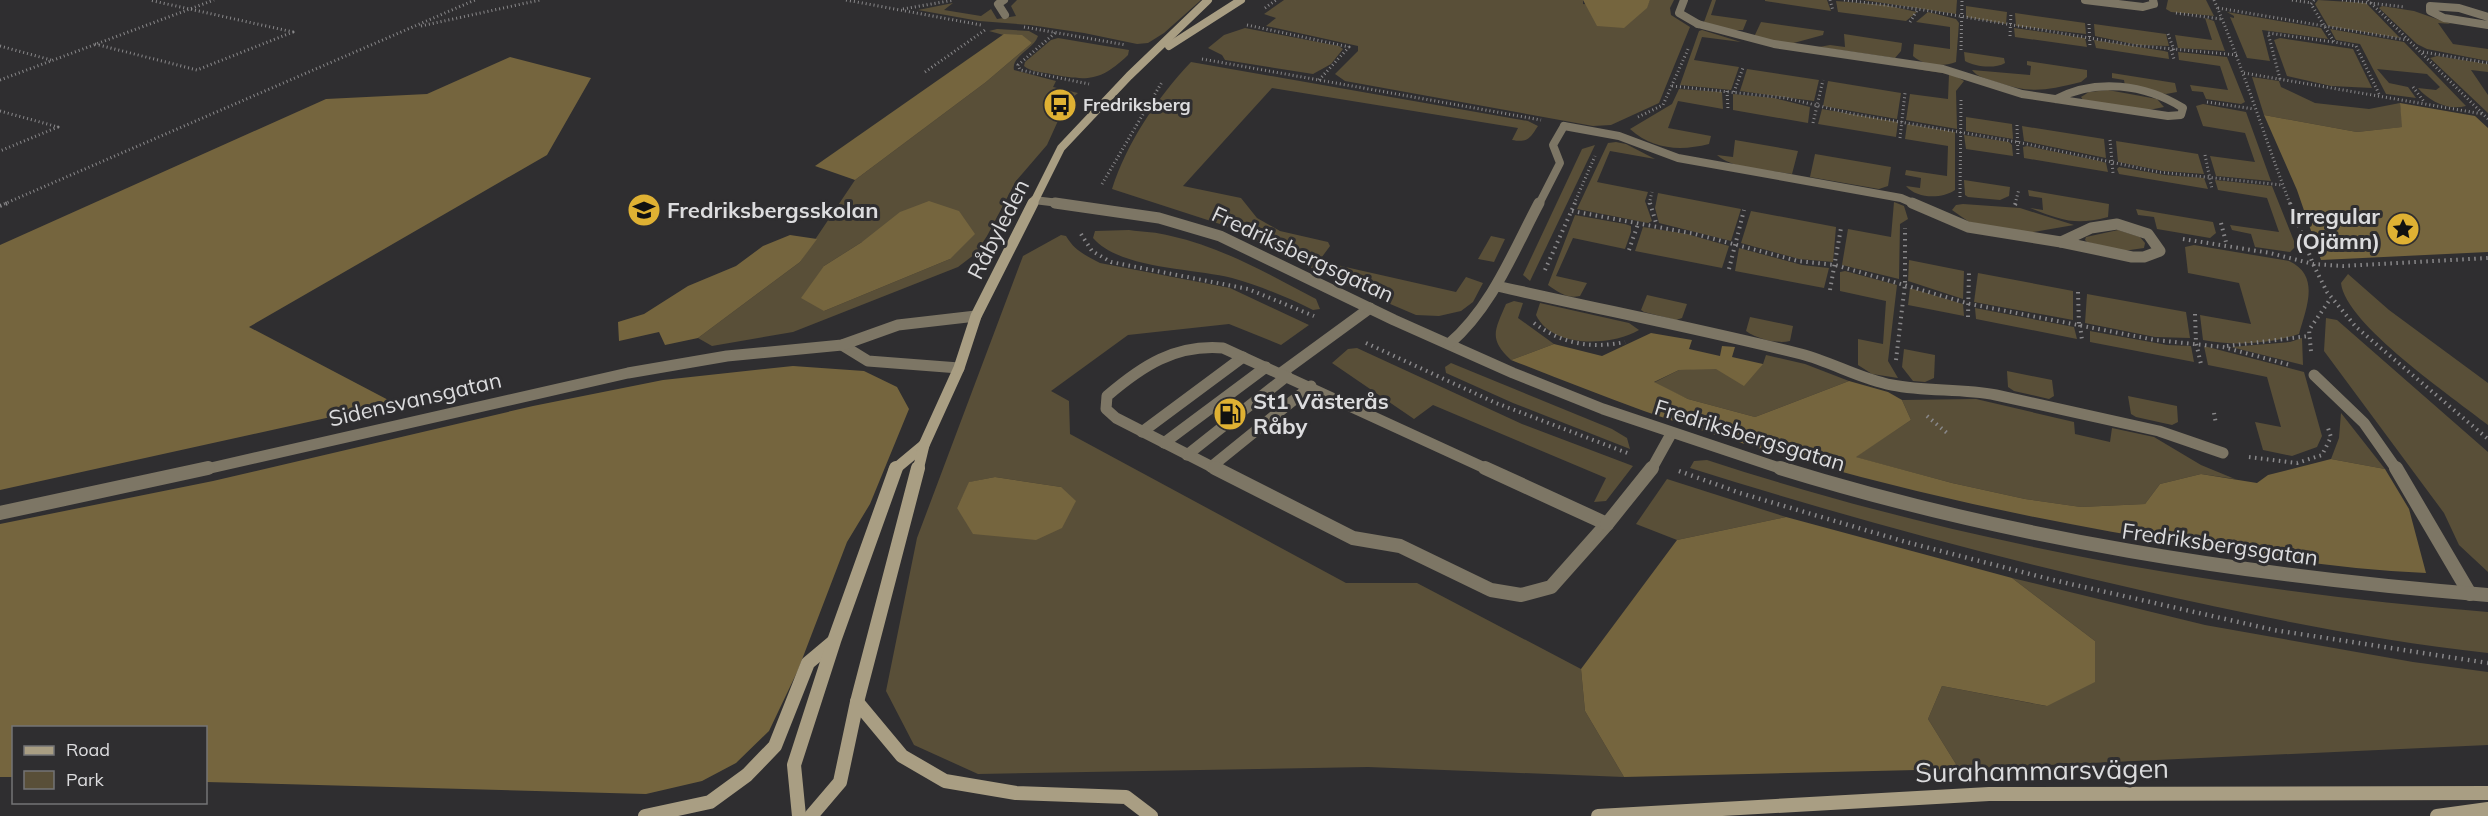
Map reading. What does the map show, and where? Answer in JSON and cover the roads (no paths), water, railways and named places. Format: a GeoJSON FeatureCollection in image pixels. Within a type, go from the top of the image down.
{"type":"FeatureCollection","features":[{"type":"Feature","properties":{"kind":"main road","name":"Råbyleden"},"geometry":{"type":"LineString","coordinates":[[811,816],[840,782],[857,702],[924,445],[959,368],[976,316],[1061,148],[1129,76],[1208,0]]}},
{"type":"Feature","properties":{"kind":"main road","name":"Råbyleden"},"geometry":{"type":"LineString","coordinates":[[1150,58],[1241,0]]}},
{"type":"Feature","properties":{"kind":"main road"},"geometry":{"type":"LineString","coordinates":[[799,816],[794,765],[834,641],[894,470],[924,445]]}},
{"type":"Feature","properties":{"kind":"main road"},"geometry":{"type":"LineString","coordinates":[[645,816],[710,802],[747,775],[775,746],[808,663],[834,641]]}},
{"type":"Feature","properties":{"kind":"main road"},"geometry":{"type":"LineString","coordinates":[[857,702],[902,756],[945,781],[1016,794],[1126,797],[1151,816]]}},
{"type":"Feature","properties":{"kind":"main road","name":"Surahammarsvägen"},"geometry":{"type":"LineString","coordinates":[[1598,816],[1989,794],[2488,793]]}},
{"type":"Feature","properties":{"kind":"main road"},"geometry":{"type":"LineString","coordinates":[[2437,816],[2488,809]]}},
{"type":"Feature","properties":{"kind":"street"},"geometry":{"type":"LineString","coordinates":[[1004,0],[998,4],[1005,15]]}},
{"type":"Feature","properties":{"kind":"street"},"geometry":{"type":"LineString","coordinates":[[1684,0],[1679,13],[1698,24],[1774,45],[1943,69],[2022,94],[2139,112],[2181,115],[2183,108],[2170,99],[2093,86],[2069,92],[2056,99]]}},
{"type":"Feature","properties":{"kind":"street"},"geometry":{"type":"LineString","coordinates":[[2085,0],[2143,7],[2154,4],[2153,0]]}},
{"type":"Feature","properties":{"kind":"street"},"geometry":{"type":"LineString","coordinates":[[2488,17],[2444,5],[2430,6],[2430,11],[2444,18],[2488,25]]}},
{"type":"Feature","properties":{"kind":"street"},"geometry":{"type":"LineString","coordinates":[[1449,344],[1479,316],[1497,286],[1560,163],[1553,145],[1564,126],[1605,133],[1677,158],[1895,197],[1968,227],[2144,257],[2160,251],[2153,237],[2140,230],[2111,224],[2078,232],[2061,242]]}},
{"type":"Feature","properties":{"kind":"street","name":"Fredriksbergsgatan"},"geometry":{"type":"LineString","coordinates":[[1034,200],[1117,211],[1203,230],[1524,379],[1671,434],[1796,474],[1954,515],[2134,555],[2345,584],[2488,596]]}},
{"type":"Feature","properties":{"kind":"street"},"geometry":{"type":"LineString","coordinates":[[1497,286],[1804,355],[1857,376],[1890,385],[1934,391],[1970,390],[1996,395],[2159,431],[2223,453]]}},
{"type":"Feature","properties":{"kind":"street"},"geometry":{"type":"LineString","coordinates":[[1187,455],[1370,308]]}},
{"type":"Feature","properties":{"kind":"street","name":"Sidensvansgatan"},"geometry":{"type":"LineString","coordinates":[[0,513],[124,488],[460,409],[628,373],[727,356],[842,345],[898,325],[976,316]]}},
{"type":"Feature","properties":{"kind":"street"},"geometry":{"type":"LineString","coordinates":[[842,345],[867,361],[959,368]]}},
{"type":"Feature","properties":{"kind":"street"},"geometry":{"type":"LineString","coordinates":[[1607,524],[1311,386],[1243,357],[1206,345],[1184,347],[1164,354],[1128,378],[1107,396],[1106,409],[1116,418],[1353,538],[1400,546],[1491,590],[1521,595],[1551,587],[1607,524],[1656,463],[1671,434]]}},
{"type":"Feature","properties":{"kind":"street"},"geometry":{"type":"LineString","coordinates":[[1142,432],[1243,357]]}},
{"type":"Feature","properties":{"kind":"street"},"geometry":{"type":"LineString","coordinates":[[1164,443],[1266,366]]}},
{"type":"Feature","properties":{"kind":"street"},"geometry":{"type":"LineString","coordinates":[[2314,373],[2343,397],[2387,452],[2416,496],[2443,552],[2470,594]]}},
{"type":"Feature","properties":{"kind":"street"},"geometry":{"type":"LineString","coordinates":[[1211,467],[1311,386]]}},
{"type":"Feature","properties":{"kind":"place","name":"Fredriksberg"},"geometry":{"type":"Point","coordinates":[1060,105]}},
{"type":"Feature","properties":{"kind":"place","name":"Fredriksbergsskolan"},"geometry":{"type":"Point","coordinates":[644,210]}},
{"type":"Feature","properties":{"kind":"place","name":"Irregular (Ojämn)"},"geometry":{"type":"Point","coordinates":[2403,229]}},
{"type":"Feature","properties":{"kind":"place","name":"St1 Västerås Råby"},"geometry":{"type":"Point","coordinates":[1230,414]}}]}
